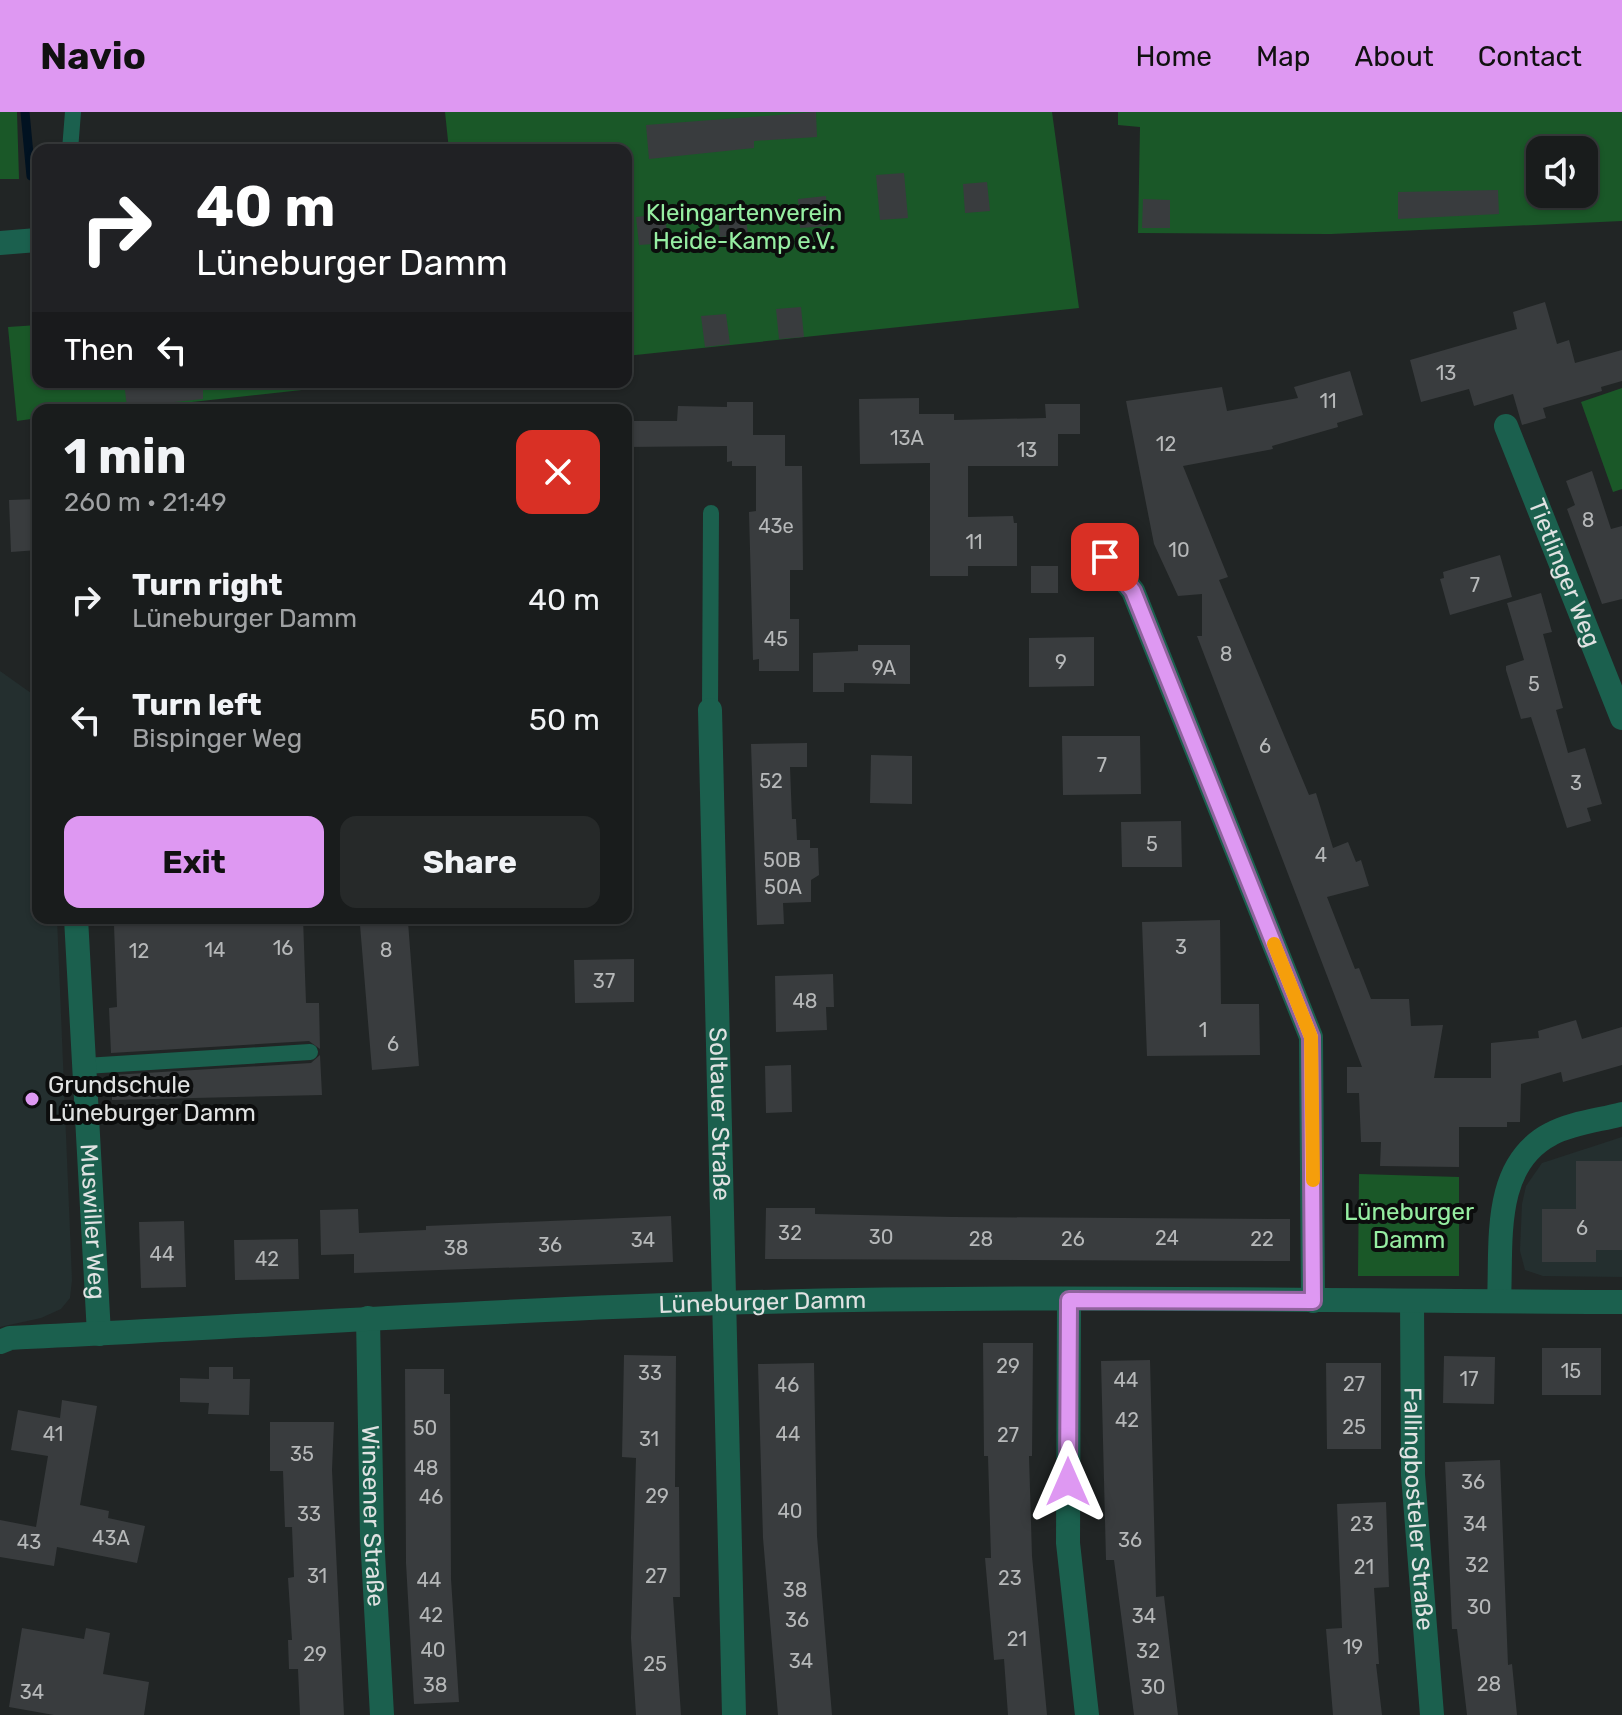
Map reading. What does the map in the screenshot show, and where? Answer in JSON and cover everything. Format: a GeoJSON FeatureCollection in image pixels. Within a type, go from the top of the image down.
{"type":"FeatureCollection","features":[{"type":"Feature","properties":{"kind":"street"},"geometry":{"type":"LineString","coordinates":[[0,243],[32,239]]}},
{"type":"Feature","properties":{"kind":"street","name":"Tietlinger Weg"},"geometry":{"type":"LineString","coordinates":[[1506,426],[1622,718]]}},
{"type":"Feature","properties":{"kind":"street"},"geometry":{"type":"LineString","coordinates":[[1091,539],[1133,591],[1311,1037],[1313,1301]]}},
{"type":"Feature","properties":{"kind":"street","name":"Soltauer Straße"},"geometry":{"type":"LineString","coordinates":[[710,710],[734,1715]]}},
{"type":"Feature","properties":{"kind":"street","name":"Muswiller Weg"},"geometry":{"type":"LineString","coordinates":[[76,924],[99,1334]]}},
{"type":"Feature","properties":{"kind":"street"},"geometry":{"type":"LineString","coordinates":[[1499,1301],[1504,1197],[1518,1161],[1551,1134],[1622,1114]]}},
{"type":"Feature","properties":{"kind":"street"},"geometry":{"type":"LineString","coordinates":[[1069,1300],[1068,1543],[1087,1715]]}},
{"type":"Feature","properties":{"kind":"street","name":"Lüneburger Damm"},"geometry":{"type":"LineString","coordinates":[[0,1342],[10,1338],[368,1318],[724,1303],[1069,1300],[1622,1302]]}},
{"type":"Feature","properties":{"kind":"street","name":"Fallingbosteler Straße"},"geometry":{"type":"LineString","coordinates":[[1412,1301],[1413,1475],[1432,1715]]}},
{"type":"Feature","properties":{"kind":"street","name":"Winsener Straße"},"geometry":{"type":"LineString","coordinates":[[368,1318],[372,1536],[382,1715]]}},
{"type":"Feature","properties":{"kind":"lane"},"geometry":{"type":"LineString","coordinates":[[70,144],[73,112]]}},
{"type":"Feature","properties":{"kind":"lane","name":"Soltauer Straße"},"geometry":{"type":"LineString","coordinates":[[710,710],[711,513]]}},
{"type":"Feature","properties":{"kind":"lane"},"geometry":{"type":"LineString","coordinates":[[85,1066],[310,1052]]}},
{"type":"Feature","properties":{"kind":"shaded area","name":"Grundschule Lüneburger Damm"},"geometry":{"type":"Polygon","coordinates":[[[0,671],[32,694],[32,924],[57,924],[72,1280],[70,1298],[61,1309],[41,1318],[0,1327],[0,671]]]}},
{"type":"Feature","properties":{"kind":"shaded area"},"geometry":{"type":"Polygon","coordinates":[[[1622,1137],[1622,1277],[1543,1276],[1525,1270],[1520,1251],[1522,1204],[1526,1186],[1542,1163],[1622,1137]]]}},
{"type":"Feature","properties":{"kind":"green space"},"geometry":{"type":"Polygon","coordinates":[[[0,112],[17,112],[19,179],[0,179],[0,112]]]}},
{"type":"Feature","properties":{"kind":"green space","name":"Kleingartenverein Heide-Kamp e.V."},"geometry":{"type":"Polygon","coordinates":[[[445,112],[1052,112],[1079,308],[632,355],[632,144],[448,144],[445,112]]]}},
{"type":"Feature","properties":{"kind":"green space"},"geometry":{"type":"Polygon","coordinates":[[[1118,112],[1622,112],[1622,221],[1331,234],[1138,233],[1140,127],[1118,125],[1118,112]]]}},
{"type":"Feature","properties":{"kind":"green space"},"geometry":{"type":"Polygon","coordinates":[[[32,325],[32,388],[320,388],[174,404],[32,404],[32,419],[17,421],[8,327],[32,325]]]}},
{"type":"Feature","properties":{"kind":"green space"},"geometry":{"type":"Polygon","coordinates":[[[1622,388],[1622,489],[1613,492],[1581,402],[1622,388]]]}},
{"type":"Feature","properties":{"kind":"green space","name":"Lüneburger Damm"},"geometry":{"type":"Polygon","coordinates":[[[1359,1174],[1459,1177],[1459,1276],[1358,1276],[1359,1174]]]}},
{"type":"Feature","properties":{"kind":"building"},"geometry":{"type":"Polygon","coordinates":[[[816,112],[817,137],[754,141],[754,148],[649,159],[646,125],[816,112]]]}},
{"type":"Feature","properties":{"kind":"building"},"geometry":{"type":"Polygon","coordinates":[[[904,173],[908,218],[880,220],[876,175],[904,173]]]}},
{"type":"Feature","properties":{"kind":"building"},"geometry":{"type":"Polygon","coordinates":[[[987,182],[990,211],[965,213],[963,184],[987,182]]]}},
{"type":"Feature","properties":{"kind":"building"},"geometry":{"type":"Polygon","coordinates":[[[1498,190],[1499,214],[1398,219],[1398,192],[1498,190]]]}},
{"type":"Feature","properties":{"kind":"building"},"geometry":{"type":"Polygon","coordinates":[[[826,196],[828,226],[800,228],[798,199],[826,196]]]}},
{"type":"Feature","properties":{"kind":"building"},"geometry":{"type":"Polygon","coordinates":[[[1143,199],[1170,200],[1170,228],[1142,228],[1143,199]]]}},
{"type":"Feature","properties":{"kind":"building"},"geometry":{"type":"Polygon","coordinates":[[[744,205],[748,234],[720,237],[717,208],[744,205]]]}},
{"type":"Feature","properties":{"kind":"building"},"geometry":{"type":"Polygon","coordinates":[[[665,214],[668,243],[639,245],[636,217],[665,214]]]}},
{"type":"Feature","properties":{"kind":"building"},"geometry":{"type":"Polygon","coordinates":[[[1545,302],[1557,344],[1569,340],[1575,363],[1622,350],[1622,381],[1601,387],[1602,391],[1543,408],[1546,418],[1522,425],[1513,394],[1474,406],[1469,389],[1421,402],[1410,360],[1517,329],[1513,312],[1545,302]]]}},
{"type":"Feature","properties":{"kind":"building"},"geometry":{"type":"Polygon","coordinates":[[[801,307],[804,337],[779,339],[776,309],[801,307]]]}},
{"type":"Feature","properties":{"kind":"building"},"geometry":{"type":"Polygon","coordinates":[[[726,314],[730,344],[705,347],[701,316],[726,314]]]}},
{"type":"Feature","properties":{"kind":"building"},"geometry":{"type":"Polygon","coordinates":[[[1350,371],[1363,415],[1337,423],[1338,427],[1272,446],[1273,449],[1183,466],[1228,577],[1219,580],[1309,795],[1316,793],[1333,848],[1348,842],[1356,862],[1361,860],[1369,886],[1327,897],[1355,969],[1359,968],[1371,999],[1409,999],[1411,1026],[1443,1025],[1434,1078],[1491,1078],[1491,1043],[1539,1038],[1538,1031],[1576,1020],[1582,1039],[1622,1027],[1622,1065],[1563,1082],[1561,1072],[1521,1084],[1520,1122],[1507,1122],[1507,1127],[1459,1127],[1459,1167],[1380,1166],[1381,1142],[1361,1142],[1359,1093],[1347,1093],[1347,1067],[1362,1067],[1197,636],[1202,636],[1202,594],[1178,596],[1154,544],[1126,401],[1222,387],[1227,411],[1298,398],[1294,387],[1350,371]]]}},
{"type":"Feature","properties":{"kind":"building"},"geometry":{"type":"Polygon","coordinates":[[[125,388],[203,388],[203,399],[127,404],[125,388]]]}},
{"type":"Feature","properties":{"kind":"building"},"geometry":{"type":"Polygon","coordinates":[[[919,398],[919,414],[954,414],[954,420],[1046,418],[1045,404],[1080,404],[1080,434],[1058,434],[1058,466],[968,466],[968,517],[1013,516],[1014,523],[1017,523],[1017,566],[968,566],[968,576],[930,576],[930,463],[860,464],[859,399],[919,398]]]}},
{"type":"Feature","properties":{"kind":"building"},"geometry":{"type":"Polygon","coordinates":[[[727,402],[753,402],[753,435],[785,435],[785,466],[802,466],[803,570],[790,570],[790,619],[799,619],[799,671],[759,671],[759,659],[753,660],[749,512],[756,511],[756,466],[732,466],[732,461],[727,462],[727,446],[632,447],[632,421],[677,421],[678,406],[727,407],[727,402]]]}},
{"type":"Feature","properties":{"kind":"building"},"geometry":{"type":"Polygon","coordinates":[[[1592,471],[1611,529],[1622,526],[1622,599],[1602,604],[1567,509],[1575,505],[1566,481],[1592,471]]]}},
{"type":"Feature","properties":{"kind":"building"},"geometry":{"type":"Polygon","coordinates":[[[32,499],[32,550],[11,552],[9,500],[32,499]]]}},
{"type":"Feature","properties":{"kind":"building"},"geometry":{"type":"Polygon","coordinates":[[[1500,555],[1512,597],[1450,615],[1440,579],[1444,578],[1443,572],[1500,555]]]}},
{"type":"Feature","properties":{"kind":"building"},"geometry":{"type":"Polygon","coordinates":[[[1031,566],[1058,566],[1058,593],[1031,593],[1031,566]]]}},
{"type":"Feature","properties":{"kind":"building"},"geometry":{"type":"Polygon","coordinates":[[[1541,593],[1552,632],[1543,634],[1563,708],[1556,710],[1568,753],[1585,748],[1602,804],[1587,808],[1591,821],[1567,828],[1531,717],[1521,719],[1506,670],[1506,666],[1524,660],[1507,603],[1541,593]]]}},
{"type":"Feature","properties":{"kind":"building"},"geometry":{"type":"Polygon","coordinates":[[[1094,637],[1094,686],[1029,687],[1029,638],[1094,637]]]}},
{"type":"Feature","properties":{"kind":"building"},"geometry":{"type":"Polygon","coordinates":[[[858,645],[910,645],[910,684],[844,683],[844,692],[813,692],[813,653],[858,651],[858,645]]]}},
{"type":"Feature","properties":{"kind":"building"},"geometry":{"type":"Polygon","coordinates":[[[1062,736],[1140,736],[1141,794],[1063,795],[1062,736]]]}},
{"type":"Feature","properties":{"kind":"building"},"geometry":{"type":"Polygon","coordinates":[[[807,743],[807,767],[790,767],[792,819],[796,819],[797,840],[810,840],[810,848],[818,848],[819,875],[811,880],[811,902],[783,903],[784,924],[757,925],[751,744],[807,743]]]}},
{"type":"Feature","properties":{"kind":"building"},"geometry":{"type":"Polygon","coordinates":[[[871,755],[912,756],[912,804],[870,803],[871,755]]]}},
{"type":"Feature","properties":{"kind":"building"},"geometry":{"type":"Polygon","coordinates":[[[1181,821],[1182,867],[1122,867],[1121,822],[1181,821]]]}},
{"type":"Feature","properties":{"kind":"building"},"geometry":{"type":"Polygon","coordinates":[[[1220,920],[1221,1004],[1259,1004],[1260,1055],[1147,1056],[1142,922],[1220,920]]]}},
{"type":"Feature","properties":{"kind":"building"},"geometry":{"type":"Polygon","coordinates":[[[303,924],[306,1003],[319,1003],[320,1049],[309,1041],[111,1053],[109,1008],[117,1007],[114,925],[303,924]]]}},
{"type":"Feature","properties":{"kind":"building"},"geometry":{"type":"Polygon","coordinates":[[[408,924],[419,1066],[372,1070],[360,925],[408,924]]]}},
{"type":"Feature","properties":{"kind":"building"},"geometry":{"type":"Polygon","coordinates":[[[634,959],[634,1002],[575,1003],[574,960],[634,959]]]}},
{"type":"Feature","properties":{"kind":"building"},"geometry":{"type":"Polygon","coordinates":[[[833,974],[834,1007],[826,1007],[827,1030],[776,1032],[775,976],[833,974]]]}},
{"type":"Feature","properties":{"kind":"building"},"geometry":{"type":"Polygon","coordinates":[[[320,1055],[322,1095],[112,1100],[112,1075],[311,1063],[320,1055]]]}},
{"type":"Feature","properties":{"kind":"building"},"geometry":{"type":"Polygon","coordinates":[[[791,1065],[792,1112],[766,1113],[765,1066],[791,1065]]]}},
{"type":"Feature","properties":{"kind":"building"},"geometry":{"type":"Polygon","coordinates":[[[1576,1161],[1622,1161],[1622,1250],[1596,1250],[1596,1262],[1542,1262],[1542,1209],[1576,1209],[1576,1161]]]}},
{"type":"Feature","properties":{"kind":"building"},"geometry":{"type":"Polygon","coordinates":[[[766,1208],[815,1208],[815,1214],[953,1217],[1290,1219],[1290,1261],[765,1259],[766,1208]]]}},
{"type":"Feature","properties":{"kind":"building"},"geometry":{"type":"Polygon","coordinates":[[[358,1209],[359,1233],[426,1230],[426,1226],[671,1216],[673,1262],[354,1273],[354,1254],[321,1255],[320,1210],[358,1209]]]}},
{"type":"Feature","properties":{"kind":"building"},"geometry":{"type":"Polygon","coordinates":[[[184,1221],[186,1287],[141,1288],[139,1222],[184,1221]]]}},
{"type":"Feature","properties":{"kind":"building"},"geometry":{"type":"Polygon","coordinates":[[[298,1239],[299,1279],[235,1280],[234,1240],[298,1239]]]}},
{"type":"Feature","properties":{"kind":"building"},"geometry":{"type":"Polygon","coordinates":[[[983,1343],[1033,1343],[1032,1456],[1029,1456],[1032,1556],[1047,1715],[1008,1715],[1004,1659],[994,1660],[985,1558],[991,1558],[988,1456],[984,1456],[983,1343]]]}},
{"type":"Feature","properties":{"kind":"building"},"geometry":{"type":"Polygon","coordinates":[[[1542,1348],[1601,1348],[1601,1395],[1542,1395],[1542,1348]]]}},
{"type":"Feature","properties":{"kind":"building"},"geometry":{"type":"Polygon","coordinates":[[[624,1355],[676,1356],[675,1487],[679,1487],[680,1597],[673,1597],[681,1715],[636,1715],[631,1638],[636,1458],[622,1457],[624,1355]]]}},
{"type":"Feature","properties":{"kind":"building"},"geometry":{"type":"Polygon","coordinates":[[[1444,1356],[1495,1357],[1494,1404],[1443,1403],[1444,1356]]]}},
{"type":"Feature","properties":{"kind":"building"},"geometry":{"type":"Polygon","coordinates":[[[1150,1360],[1156,1597],[1164,1596],[1178,1715],[1134,1715],[1114,1560],[1106,1560],[1101,1361],[1150,1360]]]}},
{"type":"Feature","properties":{"kind":"building"},"geometry":{"type":"Polygon","coordinates":[[[814,1363],[817,1536],[832,1715],[778,1715],[763,1538],[758,1364],[814,1363]]]}},
{"type":"Feature","properties":{"kind":"building"},"geometry":{"type":"Polygon","coordinates":[[[1326,1363],[1381,1363],[1381,1449],[1327,1449],[1326,1363]]]}},
{"type":"Feature","properties":{"kind":"building"},"geometry":{"type":"Polygon","coordinates":[[[209,1367],[233,1367],[233,1379],[250,1379],[249,1415],[208,1414],[209,1403],[180,1402],[180,1378],[209,1379],[209,1367]]]}},
{"type":"Feature","properties":{"kind":"building"},"geometry":{"type":"Polygon","coordinates":[[[405,1369],[444,1369],[444,1394],[450,1394],[451,1579],[459,1702],[414,1704],[406,1563],[405,1369]]]}},
{"type":"Feature","properties":{"kind":"building"},"geometry":{"type":"Polygon","coordinates":[[[62,1400],[97,1406],[80,1505],[109,1511],[108,1518],[145,1526],[137,1563],[57,1547],[54,1566],[0,1557],[0,1520],[36,1527],[48,1456],[11,1450],[18,1410],[60,1418],[62,1400]]]}},
{"type":"Feature","properties":{"kind":"building"},"geometry":{"type":"Polygon","coordinates":[[[270,1422],[334,1422],[332,1470],[344,1715],[300,1715],[298,1669],[289,1669],[288,1640],[292,1640],[288,1578],[294,1577],[292,1527],[285,1527],[283,1471],[270,1471],[270,1422]]]}},
{"type":"Feature","properties":{"kind":"building"},"geometry":{"type":"Polygon","coordinates":[[[1500,1460],[1508,1665],[1512,1664],[1517,1715],[1467,1715],[1457,1629],[1452,1629],[1445,1462],[1500,1460]]]}},
{"type":"Feature","properties":{"kind":"building"},"geometry":{"type":"Polygon","coordinates":[[[1386,1502],[1389,1587],[1374,1588],[1379,1664],[1376,1664],[1382,1715],[1333,1715],[1326,1629],[1342,1628],[1337,1504],[1386,1502]]]}},
{"type":"Feature","properties":{"kind":"building"},"geometry":{"type":"Polygon","coordinates":[[[22,1628],[84,1639],[86,1628],[110,1633],[103,1674],[149,1682],[144,1715],[54,1715],[9,1707],[22,1628]]]}},
{"type":"Feature","properties":{"kind":"waterway"},"geometry":{"type":"LineString","coordinates":[[25,112],[31,176]]}},
{"type":"Feature","properties":{"kind":"slow traffic"},"geometry":{"type":"LineString","coordinates":[[1274,944],[1311,1037],[1313,1180]]}},
{"type":"Feature","properties":{"kind":"place","name":"Grundschule Lüneburger Damm"},"geometry":{"type":"Point","coordinates":[32,1099]}},
{"type":"Feature","properties":{"kind":"route"},"geometry":{"type":"LineString","coordinates":[[1068,1482],[1069,1300],[1313,1301],[1311,1037],[1133,591],[1105,557]]}}]}
